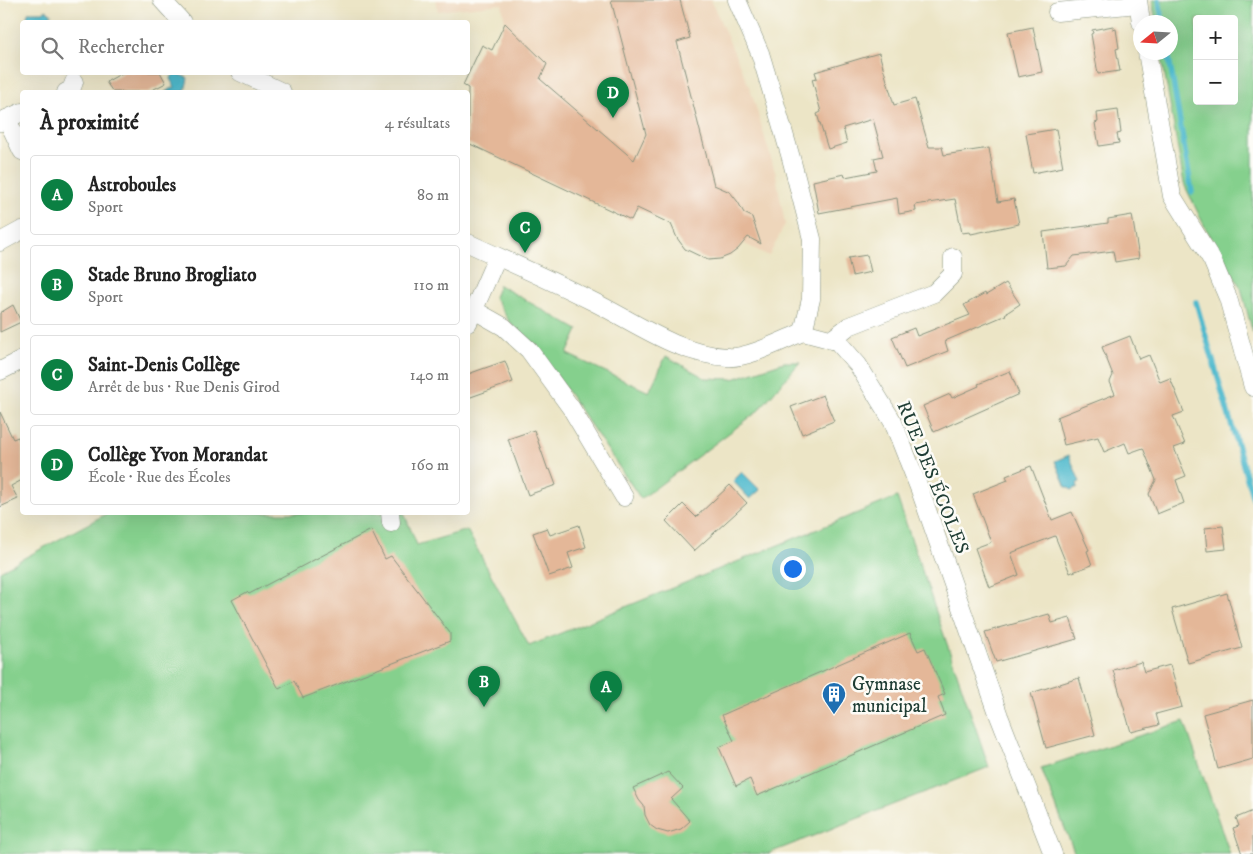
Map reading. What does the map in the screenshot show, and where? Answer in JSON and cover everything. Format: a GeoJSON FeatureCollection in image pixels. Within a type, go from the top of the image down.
{"type":"FeatureCollection","features":[{"type":"Feature","properties":{"kind":"street"},"geometry":{"type":"LineString","coordinates":[[162,0],[180,20]]}},
{"type":"Feature","properties":{"kind":"street"},"geometry":{"type":"LineString","coordinates":[[470,244],[592,301],[672,344],[703,353],[728,357],[744,355],[802,332],[812,299],[812,239],[792,158],[771,88],[760,53],[738,0]]}},
{"type":"Feature","properties":{"kind":"street"},"geometry":{"type":"LineString","coordinates":[[1057,12],[1138,2],[1141,15]]}},
{"type":"Feature","properties":{"kind":"street"},"geometry":{"type":"LineString","coordinates":[[1148,60],[1172,196],[1212,260],[1228,298],[1253,387]]}},
{"type":"Feature","properties":{"kind":"street"},"geometry":{"type":"LineString","coordinates":[[245,75],[271,90]]}},
{"type":"Feature","properties":{"kind":"street"},"geometry":{"type":"LineString","coordinates":[[10,118],[20,146]]}},
{"type":"Feature","properties":{"kind":"street"},"geometry":{"type":"LineString","coordinates":[[0,242],[20,231]]}},
{"type":"Feature","properties":{"kind":"street"},"geometry":{"type":"LineString","coordinates":[[497,257],[471,316],[504,327],[529,350],[572,408],[624,497]]}},
{"type":"Feature","properties":{"kind":"street"},"geometry":{"type":"LineString","coordinates":[[831,340],[848,326],[934,293],[953,274],[953,257]]}},
{"type":"Feature","properties":{"kind":"street","name":"RUE DES ÉCOLES"},"geometry":{"type":"LineString","coordinates":[[802,332],[837,341],[858,365],[893,422],[920,490],[999,716],[1053,854]]}},
{"type":"Feature","properties":{"kind":"street"},"geometry":{"type":"LineString","coordinates":[[0,371],[20,361]]}},
{"type":"Feature","properties":{"kind":"shaded area"},"geometry":{"type":"Polygon","coordinates":[[[436,0],[711,0],[751,91],[776,175],[785,224],[769,256],[743,243],[735,252],[727,257],[707,260],[707,258],[695,255],[685,249],[677,238],[672,224],[637,208],[568,189],[470,144],[470,90],[467,90],[468,88],[463,85],[468,75],[470,75],[470,70],[482,45],[492,50],[505,23],[502,4],[438,11],[436,0]]]}},
{"type":"Feature","properties":{"kind":"green space"},"geometry":{"type":"Polygon","coordinates":[[[1152,0],[1253,0],[1253,334],[1241,288],[1205,227],[1184,184],[1162,60],[1178,60],[1178,15],[1155,15],[1152,0]]]}},
{"type":"Feature","properties":{"kind":"green space"},"geometry":{"type":"Polygon","coordinates":[[[499,285],[578,330],[567,354],[649,392],[666,356],[705,378],[733,379],[784,362],[800,362],[757,412],[641,499],[557,376],[509,321],[494,297],[499,285]]]}},
{"type":"Feature","properties":{"kind":"green space"},"geometry":{"type":"Polygon","coordinates":[[[897,497],[989,767],[767,854],[0,854],[0,571],[104,515],[405,515],[417,545],[467,530],[529,646],[897,497]]]}},
{"type":"Feature","properties":{"kind":"green space"},"geometry":{"type":"Polygon","coordinates":[[[1184,721],[1230,854],[1075,854],[1041,768],[1184,721]]]}},
{"type":"Feature","properties":{"kind":"water"},"geometry":{"type":"Polygon","coordinates":[[[46,10],[51,13],[50,20],[28,20],[29,12],[43,12],[46,10]]]}},
{"type":"Feature","properties":{"kind":"water"},"geometry":{"type":"Polygon","coordinates":[[[173,75],[188,78],[185,90],[169,90],[175,87],[170,79],[173,75]]]}},
{"type":"Feature","properties":{"kind":"water"},"geometry":{"type":"Polygon","coordinates":[[[1069,455],[1080,482],[1077,483],[1078,487],[1071,490],[1066,487],[1055,461],[1069,455]]]}},
{"type":"Feature","properties":{"kind":"water"},"geometry":{"type":"Polygon","coordinates":[[[742,472],[760,490],[750,499],[733,481],[742,472]]]}},
{"type":"Feature","properties":{"kind":"building"},"geometry":{"type":"Polygon","coordinates":[[[611,0],[680,0],[690,38],[677,42],[714,185],[730,192],[744,213],[752,217],[761,244],[748,237],[730,255],[720,259],[708,260],[685,249],[677,238],[671,224],[637,208],[631,220],[470,144],[470,90],[463,85],[468,75],[470,75],[470,70],[482,45],[492,50],[505,23],[547,64],[540,79],[634,160],[646,134],[611,0]]]}},
{"type":"Feature","properties":{"kind":"building"},"geometry":{"type":"Polygon","coordinates":[[[1113,26],[1113,30],[1116,29],[1119,48],[1116,49],[1120,71],[1098,74],[1091,34],[1093,33],[1092,30],[1113,26]]]}},
{"type":"Feature","properties":{"kind":"building"},"geometry":{"type":"Polygon","coordinates":[[[1033,27],[1042,72],[1018,77],[1008,32],[1033,27]]]}},
{"type":"Feature","properties":{"kind":"building"},"geometry":{"type":"Polygon","coordinates":[[[879,53],[894,105],[915,99],[929,147],[942,147],[944,155],[989,148],[998,202],[1014,199],[1019,224],[971,234],[970,232],[962,233],[955,199],[915,205],[916,211],[899,214],[897,198],[819,213],[813,181],[844,174],[845,177],[877,171],[874,158],[883,156],[873,119],[843,128],[847,143],[828,149],[817,114],[821,112],[812,79],[817,78],[815,72],[879,53]]]}},
{"type":"Feature","properties":{"kind":"building"},"geometry":{"type":"Polygon","coordinates":[[[119,75],[162,75],[166,83],[152,90],[112,90],[106,82],[119,75]]]}},
{"type":"Feature","properties":{"kind":"building"},"geometry":{"type":"Polygon","coordinates":[[[1118,110],[1121,133],[1117,134],[1119,143],[1099,146],[1095,123],[1098,122],[1097,113],[1118,110]]]}},
{"type":"Feature","properties":{"kind":"building"},"geometry":{"type":"Polygon","coordinates":[[[1056,129],[1063,167],[1033,173],[1026,134],[1056,129]]]}},
{"type":"Feature","properties":{"kind":"building"},"geometry":{"type":"Polygon","coordinates":[[[1132,215],[1139,258],[1115,262],[1113,251],[1074,256],[1066,266],[1047,268],[1043,232],[1108,223],[1108,219],[1132,215]]]}},
{"type":"Feature","properties":{"kind":"building"},"geometry":{"type":"Polygon","coordinates":[[[867,255],[871,272],[852,276],[848,258],[867,255]]]}},
{"type":"Feature","properties":{"kind":"building"},"geometry":{"type":"Polygon","coordinates":[[[1006,283],[1020,304],[1006,315],[945,341],[948,351],[905,368],[892,337],[914,328],[917,336],[970,315],[964,305],[1006,283]]]}},
{"type":"Feature","properties":{"kind":"building"},"geometry":{"type":"Polygon","coordinates":[[[13,305],[20,322],[0,332],[0,313],[13,305]]]}},
{"type":"Feature","properties":{"kind":"building"},"geometry":{"type":"Polygon","coordinates":[[[1130,336],[1139,359],[1149,355],[1160,382],[1170,378],[1184,412],[1173,416],[1185,444],[1174,448],[1186,476],[1176,480],[1184,503],[1157,514],[1149,494],[1156,480],[1143,448],[1129,453],[1125,443],[1104,452],[1098,437],[1064,445],[1057,417],[1115,394],[1110,382],[1113,375],[1102,347],[1130,336]]]}},
{"type":"Feature","properties":{"kind":"building"},"geometry":{"type":"Polygon","coordinates":[[[505,361],[513,382],[470,397],[470,373],[505,361]]]}},
{"type":"Feature","properties":{"kind":"building"},"geometry":{"type":"Polygon","coordinates":[[[1010,371],[1019,394],[934,432],[923,406],[950,394],[952,398],[979,386],[978,384],[1010,371]]]}},
{"type":"Feature","properties":{"kind":"building"},"geometry":{"type":"Polygon","coordinates":[[[823,395],[834,421],[802,434],[791,407],[823,395]]]}},
{"type":"Feature","properties":{"kind":"building"},"geometry":{"type":"Polygon","coordinates":[[[0,412],[13,439],[18,437],[20,442],[20,481],[11,486],[18,499],[0,507],[0,412]]]}},
{"type":"Feature","properties":{"kind":"building"},"geometry":{"type":"Polygon","coordinates":[[[534,430],[548,470],[550,469],[556,485],[528,495],[508,439],[534,430]]]}},
{"type":"Feature","properties":{"kind":"building"},"geometry":{"type":"Polygon","coordinates":[[[1031,466],[1052,520],[1072,512],[1089,550],[1087,551],[1092,565],[1070,573],[1055,536],[1011,553],[1019,575],[989,587],[975,548],[991,542],[973,494],[1008,480],[1006,476],[1031,466]]]}},
{"type":"Feature","properties":{"kind":"building"},"geometry":{"type":"Polygon","coordinates":[[[730,485],[747,503],[694,551],[666,521],[683,504],[696,517],[730,485]]]}},
{"type":"Feature","properties":{"kind":"building"},"geometry":{"type":"Polygon","coordinates":[[[579,525],[586,547],[568,553],[573,568],[549,576],[533,533],[547,528],[550,535],[579,525]]]}},
{"type":"Feature","properties":{"kind":"building"},"geometry":{"type":"Polygon","coordinates":[[[1223,526],[1226,549],[1207,551],[1205,528],[1223,526]]]}},
{"type":"Feature","properties":{"kind":"building"},"geometry":{"type":"Polygon","coordinates":[[[371,530],[385,559],[391,556],[450,633],[450,641],[303,698],[294,681],[279,689],[232,600],[247,592],[249,594],[371,530]]]}},
{"type":"Feature","properties":{"kind":"building"},"geometry":{"type":"Polygon","coordinates":[[[1227,593],[1242,648],[1188,663],[1172,609],[1227,593]]]}},
{"type":"Feature","properties":{"kind":"building"},"geometry":{"type":"Polygon","coordinates":[[[1049,614],[1052,623],[1070,618],[1077,639],[996,662],[985,632],[1049,614]]]}},
{"type":"Feature","properties":{"kind":"building","name":"Gymnase municipal"},"geometry":{"type":"Polygon","coordinates":[[[910,633],[918,651],[925,648],[945,694],[938,697],[945,715],[757,796],[750,779],[736,786],[719,747],[734,741],[722,715],[910,633]]]}},
{"type":"Feature","properties":{"kind":"building"},"geometry":{"type":"Polygon","coordinates":[[[1141,662],[1144,672],[1170,665],[1182,707],[1156,714],[1159,725],[1131,732],[1113,670],[1141,662]]]}},
{"type":"Feature","properties":{"kind":"building"},"geometry":{"type":"Polygon","coordinates":[[[1079,678],[1095,735],[1046,748],[1031,693],[1079,678]]]}},
{"type":"Feature","properties":{"kind":"building"},"geometry":{"type":"Polygon","coordinates":[[[1253,700],[1253,759],[1218,769],[1203,714],[1253,700]]]}},
{"type":"Feature","properties":{"kind":"building"},"geometry":{"type":"Polygon","coordinates":[[[668,772],[683,788],[671,799],[690,821],[681,829],[668,833],[657,830],[650,825],[645,815],[644,806],[633,788],[668,772]]]}},
{"type":"Feature","properties":{"kind":"building"},"geometry":{"type":"Polygon","coordinates":[[[1253,811],[1253,854],[1242,854],[1233,828],[1239,826],[1236,818],[1253,811]]]}},
{"type":"Feature","properties":{"kind":"waterway"},"geometry":{"type":"LineString","coordinates":[[1159,0],[1162,15]]}},
{"type":"Feature","properties":{"kind":"waterway"},"geometry":{"type":"LineString","coordinates":[[1169,60],[1192,192]]}},
{"type":"Feature","properties":{"kind":"waterway"},"geometry":{"type":"LineString","coordinates":[[1196,302],[1253,499]]}},
{"type":"Feature","properties":{"kind":"place","name":"Collège Yvon Morandat"},"geometry":{"type":"Point","coordinates":[613,118]}},
{"type":"Feature","properties":{"kind":"place","name":"Saint-Denis Collège"},"geometry":{"type":"Point","coordinates":[525,253]}},
{"type":"Feature","properties":{"kind":"place","name":"Stade Bruno Brogliato"},"geometry":{"type":"Point","coordinates":[484,707]}},
{"type":"Feature","properties":{"kind":"place","name":"Astroboules"},"geometry":{"type":"Point","coordinates":[606,712]}},
{"type":"Feature","properties":{"kind":"place","name":"Gymnase municipal"},"geometry":{"type":"Point","coordinates":[834,715]}}]}
